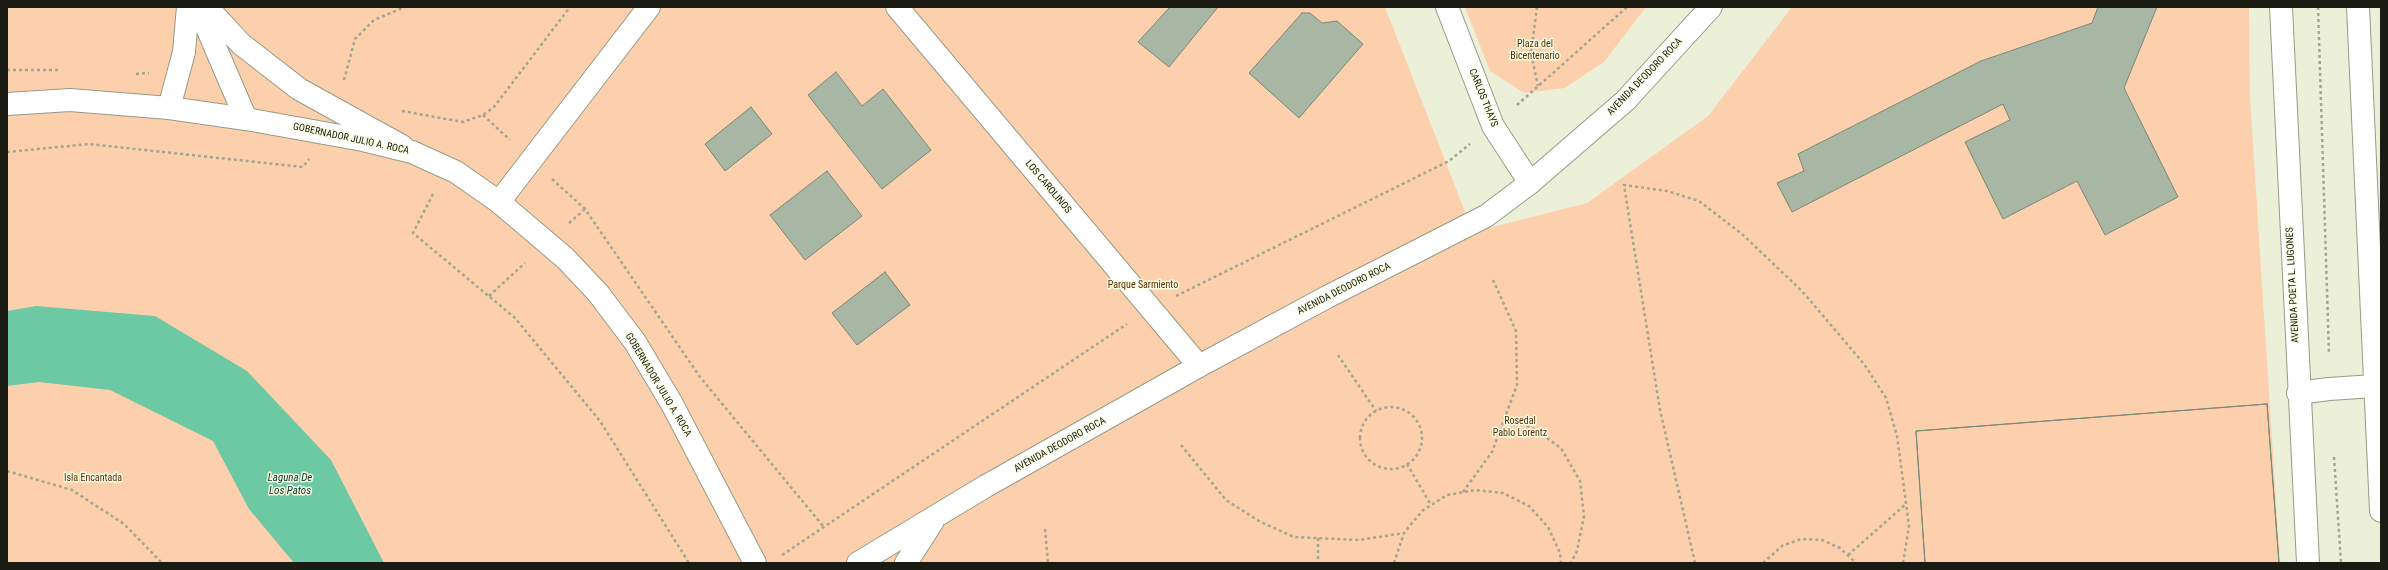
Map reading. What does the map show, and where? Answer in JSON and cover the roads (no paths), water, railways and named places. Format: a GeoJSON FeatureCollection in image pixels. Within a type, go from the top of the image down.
{"type":"FeatureCollection","features":[{"type":"Feature","properties":{"kind":"main road"},"geometry":{"type":"LineString","coordinates":[[169,108],[184,52],[188,7]]}},
{"type":"Feature","properties":{"kind":"main road"},"geometry":{"type":"LineString","coordinates":[[198,7],[246,118]]}},
{"type":"Feature","properties":{"kind":"main road"},"geometry":{"type":"LineString","coordinates":[[207,7],[241,44],[299,89],[412,152]]}},
{"type":"Feature","properties":{"kind":"main road"},"geometry":{"type":"LineString","coordinates":[[499,202],[649,7]]}},
{"type":"Feature","properties":{"kind":"main road","name":"LOS CAROLINOS"},"geometry":{"type":"LineString","coordinates":[[897,7],[1199,366]]}},
{"type":"Feature","properties":{"kind":"main road","name":"CARLOS THAYS"},"geometry":{"type":"LineString","coordinates":[[1447,7],[1493,126],[1530,183]]}},
{"type":"Feature","properties":{"kind":"main road","name":"AVENIDA DEODORO ROCA"},"geometry":{"type":"LineString","coordinates":[[858,563],[936,516],[1199,366],[1327,297],[1486,216],[1530,183],[1625,101],[1710,7]]}},
{"type":"Feature","properties":{"kind":"main road","name":"AVENIDA POETA L. LUGONES"},"geometry":{"type":"LineString","coordinates":[[2281,7],[2298,393],[2308,563]]}},
{"type":"Feature","properties":{"kind":"main road"},"geometry":{"type":"LineString","coordinates":[[2358,7],[2378,389],[2381,511]]}},
{"type":"Feature","properties":{"kind":"main road","name":"GOBERNADOR JULIO A. ROCA"},"geometry":{"type":"LineString","coordinates":[[7,104],[70,100],[169,108],[246,118],[363,140],[412,152],[447,167],[499,202],[565,258],[598,293],[635,342],[672,404],[755,563]]}},
{"type":"Feature","properties":{"kind":"main road"},"geometry":{"type":"LineString","coordinates":[[2298,393],[2329,389],[2378,389]]}},
{"type":"Feature","properties":{"kind":"main road","name":"AVENIDA DEODORO ROCA"},"geometry":{"type":"LineString","coordinates":[[906,563],[936,516]]}},
{"type":"Feature","properties":{"kind":"water","name":"Laguna De Los Patos"},"geometry":{"type":"Polygon","coordinates":[[[36,306],[155,316],[247,371],[331,460],[384,563],[294,563],[249,509],[213,441],[110,390],[39,382],[7,386],[7,311],[36,306]]]}},
{"type":"Feature","properties":{"kind":"park label","name":"Plaza del Bicentenario"},"geometry":{"type":"Point","coordinates":[1535,50]}},
{"type":"Feature","properties":{"kind":"park label","name":"Parque Sarmiento"},"geometry":{"type":"Point","coordinates":[1143,285]}},
{"type":"Feature","properties":{"kind":"park label","name":"Rosedal Pablo Lorentz"},"geometry":{"type":"Point","coordinates":[1520,426]}},
{"type":"Feature","properties":{"kind":"park label","name":"Isla Encantada"},"geometry":{"type":"Point","coordinates":[93,478]}}]}
